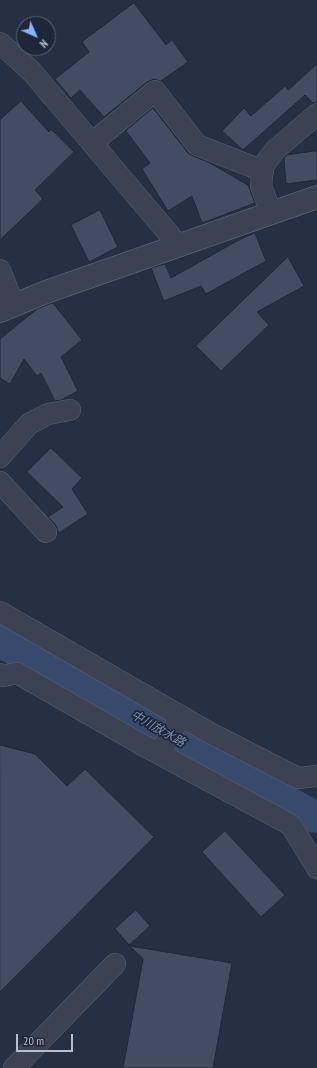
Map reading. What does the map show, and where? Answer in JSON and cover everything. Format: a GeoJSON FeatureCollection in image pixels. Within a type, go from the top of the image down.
{"type":"FeatureCollection","features":[{"type":"Feature","properties":{"kind":"street"},"geometry":{"type":"LineString","coordinates":[[0,43],[32,72],[179,246]]}},
{"type":"Feature","properties":{"kind":"street"},"geometry":{"type":"LineString","coordinates":[[92,143],[155,91],[197,145],[263,171]]}},
{"type":"Feature","properties":{"kind":"street"},"geometry":{"type":"LineString","coordinates":[[272,213],[261,186],[263,166],[275,150],[317,114]]}},
{"type":"Feature","properties":{"kind":"street"},"geometry":{"type":"LineString","coordinates":[[0,270],[7,309],[46,292],[317,197]]}},
{"type":"Feature","properties":{"kind":"street"},"geometry":{"type":"LineString","coordinates":[[0,456],[29,424],[48,414],[70,410]]}},
{"type":"Feature","properties":{"kind":"street"},"geometry":{"type":"LineString","coordinates":[[0,482],[46,532]]}},
{"type":"Feature","properties":{"kind":"street"},"geometry":{"type":"LineString","coordinates":[[0,612],[210,733],[298,778],[317,776]]}},
{"type":"Feature","properties":{"kind":"street"},"geometry":{"type":"LineString","coordinates":[[0,674],[3,676],[17,673],[291,825],[317,868]]}},
{"type":"Feature","properties":{"kind":"street"},"geometry":{"type":"LineString","coordinates":[[160,753],[180,717]]}},
{"type":"Feature","properties":{"kind":"street"},"geometry":{"type":"LineString","coordinates":[[14,1068],[115,964]]}},
{"type":"Feature","properties":{"kind":"building"},"geometry":{"type":"Polygon","coordinates":[[[134,3],[166,45],[172,40],[188,62],[161,81],[154,79],[147,82],[104,117],[80,90],[71,98],[55,79],[89,52],[82,42],[134,3]]]}},
{"type":"Feature","properties":{"kind":"building"},"geometry":{"type":"Polygon","coordinates":[[[317,64],[317,102],[313,103],[305,95],[243,150],[222,131],[244,108],[251,116],[285,86],[288,90],[317,64]]]}},
{"type":"Feature","properties":{"kind":"building"},"geometry":{"type":"Polygon","coordinates":[[[21,101],[49,132],[51,129],[74,152],[35,190],[43,199],[0,240],[0,120],[21,101]]]}},
{"type":"Feature","properties":{"kind":"building"},"geometry":{"type":"Polygon","coordinates":[[[153,108],[188,153],[208,162],[248,185],[255,203],[202,223],[192,196],[168,211],[142,169],[150,163],[126,131],[153,108]]]}},
{"type":"Feature","properties":{"kind":"building"},"geometry":{"type":"Polygon","coordinates":[[[317,151],[317,180],[286,184],[284,158],[287,155],[317,151]]]}},
{"type":"Feature","properties":{"kind":"building"},"geometry":{"type":"Polygon","coordinates":[[[100,210],[118,247],[89,262],[71,225],[100,210]]]}},
{"type":"Feature","properties":{"kind":"building"},"geometry":{"type":"Polygon","coordinates":[[[255,233],[266,261],[206,294],[201,286],[164,301],[151,268],[165,264],[171,278],[237,241],[255,233]]]}},
{"type":"Feature","properties":{"kind":"building"},"geometry":{"type":"Polygon","coordinates":[[[288,257],[304,286],[257,312],[269,325],[221,371],[196,346],[288,257]]]}},
{"type":"Feature","properties":{"kind":"building"},"geometry":{"type":"Polygon","coordinates":[[[53,303],[82,340],[61,357],[78,391],[61,400],[55,401],[41,373],[37,376],[24,359],[10,384],[0,378],[0,339],[37,309],[53,303]]]}},
{"type":"Feature","properties":{"kind":"building"},"geometry":{"type":"Polygon","coordinates":[[[51,448],[82,478],[72,489],[88,514],[59,533],[55,524],[48,517],[63,507],[27,472],[51,448]]]}},
{"type":"Feature","properties":{"kind":"building"},"geometry":{"type":"Polygon","coordinates":[[[0,745],[35,754],[67,786],[85,769],[154,837],[0,992],[0,745]]]}},
{"type":"Feature","properties":{"kind":"building"},"geometry":{"type":"Polygon","coordinates":[[[225,831],[285,895],[261,917],[202,852],[225,831]]]}},
{"type":"Feature","properties":{"kind":"building"},"geometry":{"type":"Polygon","coordinates":[[[136,910],[150,926],[129,945],[115,929],[136,910]]]}},
{"type":"Feature","properties":{"kind":"building"},"geometry":{"type":"Polygon","coordinates":[[[130,946],[232,963],[213,1068],[123,1068],[143,959],[130,946]]]}},
{"type":"Feature","properties":{"kind":"waterway","name":"中川放水路"},"geometry":{"type":"LineString","coordinates":[[0,640],[309,815],[317,816]]}}]}
